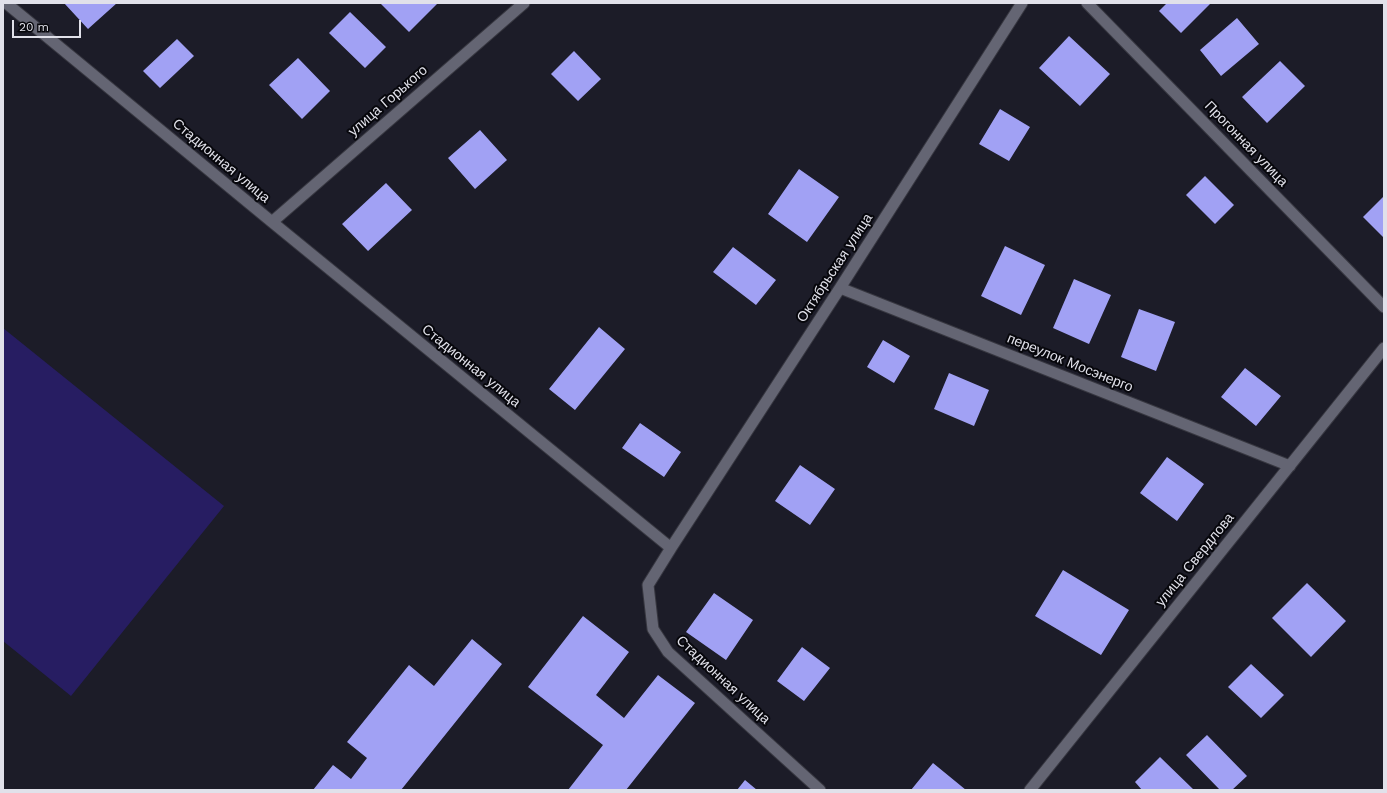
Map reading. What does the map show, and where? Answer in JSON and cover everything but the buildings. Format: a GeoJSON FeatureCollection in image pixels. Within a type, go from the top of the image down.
{"type":"FeatureCollection","features":[{"type":"Feature","properties":{"kind":"street","name":"Стадионная улица"},"geometry":{"type":"LineString","coordinates":[[6,3],[671,548],[648,585],[653,629],[668,652],[820,790]]}},
{"type":"Feature","properties":{"kind":"street","name":"улица Горького"},"geometry":{"type":"LineString","coordinates":[[272,222],[524,3]]}},
{"type":"Feature","properties":{"kind":"street","name":"Октябрьская улица"},"geometry":{"type":"LineString","coordinates":[[671,548],[840,288],[1022,3]]}},
{"type":"Feature","properties":{"kind":"street","name":"Прогонная улица"},"geometry":{"type":"LineString","coordinates":[[1087,3],[1384,307]]}},
{"type":"Feature","properties":{"kind":"street","name":"переулок Мосэнерго"},"geometry":{"type":"LineString","coordinates":[[840,288],[1290,466]]}},
{"type":"Feature","properties":{"kind":"street","name":"улица Свердлова"},"geometry":{"type":"LineString","coordinates":[[1030,790],[1384,348]]}},
{"type":"Feature","properties":{"kind":"shaded area"},"geometry":{"type":"Polygon","coordinates":[[[3,328],[224,506],[71,696],[3,641],[3,328]]]}}]}
